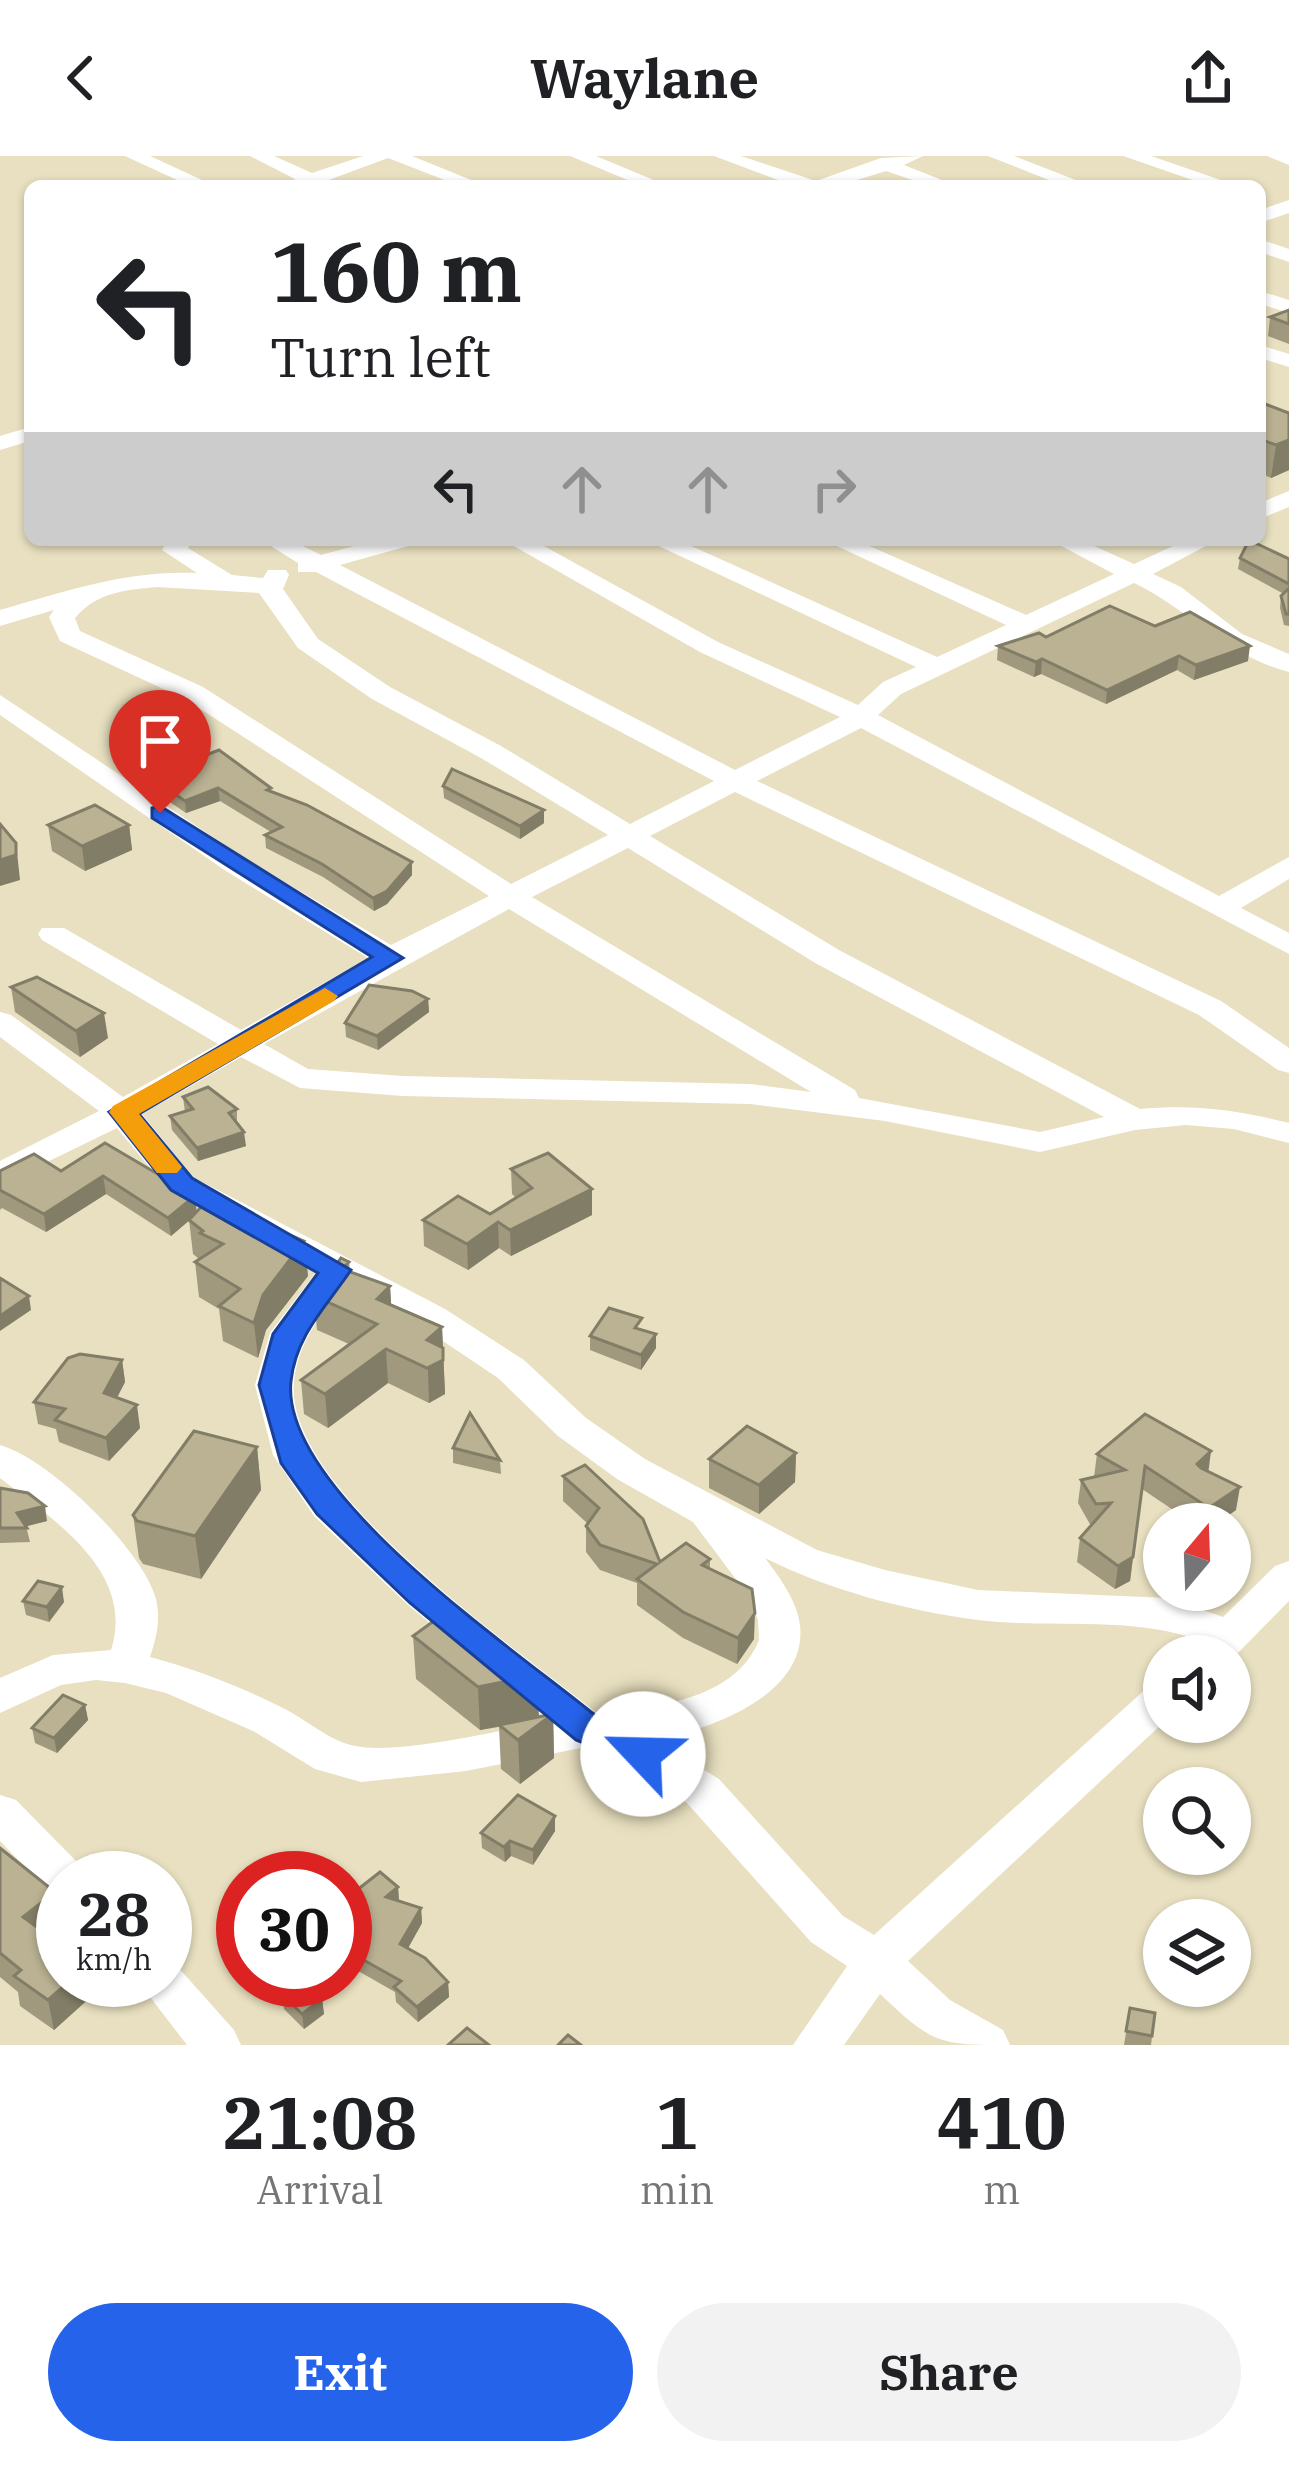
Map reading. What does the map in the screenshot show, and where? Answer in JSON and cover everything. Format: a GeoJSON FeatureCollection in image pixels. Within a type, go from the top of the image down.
{"type":"FeatureCollection","features":[{"type":"Feature","properties":{"kind":"street"},"geometry":{"type":"LineString","coordinates":[[134,156],[192,180]]}},
{"type":"Feature","properties":{"kind":"street"},"geometry":{"type":"LineString","coordinates":[[259,156],[302,180]]}},
{"type":"Feature","properties":{"kind":"street"},"geometry":{"type":"LineString","coordinates":[[319,180],[380,156]]}},
{"type":"Feature","properties":{"kind":"street"},"geometry":{"type":"LineString","coordinates":[[395,156],[461,180]]}},
{"type":"Feature","properties":{"kind":"street"},"geometry":{"type":"LineString","coordinates":[[580,156],[642,180]]}},
{"type":"Feature","properties":{"kind":"street"},"geometry":{"type":"LineString","coordinates":[[723,156],[797,180]]}},
{"type":"Feature","properties":{"kind":"street"},"geometry":{"type":"LineString","coordinates":[[863,156],[931,180]]}},
{"type":"Feature","properties":{"kind":"street"},"geometry":{"type":"LineString","coordinates":[[837,180],[914,156]]}},
{"type":"Feature","properties":{"kind":"street"},"geometry":{"type":"LineString","coordinates":[[997,156],[1065,180]]}},
{"type":"Feature","properties":{"kind":"street"},"geometry":{"type":"LineString","coordinates":[[1132,156],[1210,180]]}},
{"type":"Feature","properties":{"kind":"street"},"geometry":{"type":"LineString","coordinates":[[1276,156],[1289,160]]}},
{"type":"Feature","properties":{"kind":"street"},"geometry":{"type":"LineString","coordinates":[[176,546],[174,550],[217,576],[274,581]]}},
{"type":"Feature","properties":{"kind":"street"},"geometry":{"type":"LineString","coordinates":[[284,546],[736,782],[1210,1008],[1289,1064]]}},
{"type":"Feature","properties":{"kind":"street"},"geometry":{"type":"LineString","coordinates":[[0,619],[88,592],[188,578],[274,581],[382,546]]}},
{"type":"Feature","properties":{"kind":"street"},"geometry":{"type":"LineString","coordinates":[[526,546],[709,647],[861,717],[1289,945]]}},
{"type":"Feature","properties":{"kind":"street"},"geometry":{"type":"LineString","coordinates":[[671,546],[938,667]]}},
{"type":"Feature","properties":{"kind":"street"},"geometry":{"type":"LineString","coordinates":[[849,546],[1028,626]]}},
{"type":"Feature","properties":{"kind":"street"},"geometry":{"type":"LineString","coordinates":[[1076,546],[1172,592],[1233,639],[1289,664]]}},
{"type":"Feature","properties":{"kind":"street"},"geometry":{"type":"LineString","coordinates":[[0,1175],[122,1112],[390,958],[861,717],[892,688],[1193,546]]}},
{"type":"Feature","properties":{"kind":"street"},"geometry":{"type":"LineString","coordinates":[[274,581],[307,643],[338,666],[633,836],[828,957],[1136,1120]]}},
{"type":"Feature","properties":{"kind":"street"},"geometry":{"type":"LineString","coordinates":[[88,592],[69,603],[62,617],[70,636],[194,693],[509,896],[858,1107]]}},
{"type":"Feature","properties":{"kind":"street"},"geometry":{"type":"LineString","coordinates":[[0,703],[236,865],[390,958]]}},
{"type":"Feature","properties":{"kind":"street"},"geometry":{"type":"LineString","coordinates":[[1220,908],[1289,866]]}},
{"type":"Feature","properties":{"kind":"street"},"geometry":{"type":"LineString","coordinates":[[53,934],[300,1078],[403,1086],[750,1094],[858,1107],[1040,1142],[1136,1120],[1186,1115],[1235,1119],[1289,1133]]}},
{"type":"Feature","properties":{"kind":"street"},"geometry":{"type":"LineString","coordinates":[[0,1022],[122,1112],[182,1184],[432,1317],[512,1369],[572,1426],[631,1469],[706,1512],[803,1560],[884,1585],[978,1605],[1168,1613],[1203,1635]]}},
{"type":"Feature","properties":{"kind":"street"},"geometry":{"type":"LineString","coordinates":[[336,1270],[288,1334],[274,1385],[292,1455],[328,1506],[391,1565],[589,1730],[643,1754],[703,1791],[826,1929],[877,1961],[933,2014],[986,2045]]}},
{"type":"Feature","properties":{"kind":"street"},"geometry":{"type":"LineString","coordinates":[[0,1458],[74,1518],[121,1571],[139,1606],[136,1641],[125,1667]]}},
{"type":"Feature","properties":{"kind":"street"},"geometry":{"type":"LineString","coordinates":[[0,1697],[53,1671],[96,1664],[125,1667],[176,1680],[268,1719],[330,1757],[361,1765],[665,1722],[749,1686],[777,1651],[780,1621],[766,1593],[706,1512]]}},
{"type":"Feature","properties":{"kind":"street"},"geometry":{"type":"LineString","coordinates":[[1231,1635],[1289,1576]]}},
{"type":"Feature","properties":{"kind":"street"},"geometry":{"type":"LineString","coordinates":[[817,2045],[877,1961],[1143,1716]]}},
{"type":"Feature","properties":{"kind":"street"},"geometry":{"type":"LineString","coordinates":[[0,1812],[38,1851]]}},
{"type":"Feature","properties":{"kind":"street"},"geometry":{"type":"LineString","coordinates":[[184,2007],[218,2045]]}},
{"type":"Feature","properties":{"kind":"building"},"geometry":{"type":"Polygon","coordinates":[[[1289,310],[1289,324],[1270,317],[1289,310]]]}},
{"type":"Feature","properties":{"kind":"building"},"geometry":{"type":"Polygon","coordinates":[[[1266,404],[1289,413],[1289,440],[1276,445],[1266,441],[1266,404]]]}},
{"type":"Feature","properties":{"kind":"building"},"geometry":{"type":"Polygon","coordinates":[[[1246,546],[1262,546],[1289,559],[1289,584],[1240,558],[1246,546]]]}},
{"type":"Feature","properties":{"kind":"building"},"geometry":{"type":"Polygon","coordinates":[[[1289,588],[1289,614],[1286,614],[1281,596],[1289,588]]]}},
{"type":"Feature","properties":{"kind":"building"},"geometry":{"type":"Polygon","coordinates":[[[1110,606],[1155,626],[1190,612],[1250,646],[1196,665],[1179,656],[1107,690],[1042,659],[1036,662],[998,646],[1039,633],[1046,637],[1110,606]]]}},
{"type":"Feature","properties":{"kind":"building"},"geometry":{"type":"Polygon","coordinates":[[[219,750],[271,788],[267,790],[307,805],[412,862],[387,891],[373,898],[322,864],[265,835],[282,827],[218,788],[185,801],[150,777],[219,750]]]}},
{"type":"Feature","properties":{"kind":"building"},"geometry":{"type":"Polygon","coordinates":[[[452,769],[544,810],[520,826],[443,786],[452,769]]]}},
{"type":"Feature","properties":{"kind":"building"},"geometry":{"type":"Polygon","coordinates":[[[95,805],[129,825],[82,846],[48,825],[95,805]]]}},
{"type":"Feature","properties":{"kind":"building"},"geometry":{"type":"Polygon","coordinates":[[[0,824],[16,843],[16,855],[0,860],[0,824]]]}},
{"type":"Feature","properties":{"kind":"building"},"geometry":{"type":"Polygon","coordinates":[[[37,977],[104,1013],[76,1031],[11,987],[37,977]]]}},
{"type":"Feature","properties":{"kind":"building"},"geometry":{"type":"Polygon","coordinates":[[[369,985],[412,991],[428,999],[377,1036],[345,1023],[369,985]]]}},
{"type":"Feature","properties":{"kind":"building"},"geometry":{"type":"Polygon","coordinates":[[[208,1087],[237,1109],[229,1113],[244,1132],[197,1148],[170,1116],[193,1109],[183,1097],[208,1087]]]}},
{"type":"Feature","properties":{"kind":"building"},"geometry":{"type":"Polygon","coordinates":[[[105,1143],[195,1196],[168,1218],[103,1176],[44,1214],[0,1190],[0,1171],[34,1154],[61,1171],[105,1143]]]}},
{"type":"Feature","properties":{"kind":"building"},"geometry":{"type":"Polygon","coordinates":[[[548,1153],[592,1189],[510,1230],[498,1222],[467,1244],[423,1220],[458,1196],[490,1214],[532,1188],[511,1169],[548,1153]]]}},
{"type":"Feature","properties":{"kind":"building"},"geometry":{"type":"Polygon","coordinates":[[[214,1193],[247,1216],[304,1241],[263,1295],[254,1323],[219,1306],[240,1289],[195,1262],[223,1244],[200,1233],[203,1231],[189,1220],[214,1193]]]}},
{"type":"Feature","properties":{"kind":"building"},"geometry":{"type":"Polygon","coordinates":[[[341,1258],[349,1262],[342,1269],[390,1286],[377,1299],[442,1327],[427,1340],[443,1348],[443,1360],[427,1368],[386,1349],[325,1394],[301,1380],[377,1324],[314,1296],[341,1258]]]}},
{"type":"Feature","properties":{"kind":"building"},"geometry":{"type":"Polygon","coordinates":[[[0,1278],[29,1296],[0,1316],[0,1278]]]}},
{"type":"Feature","properties":{"kind":"building"},"geometry":{"type":"Polygon","coordinates":[[[609,1308],[642,1318],[635,1328],[656,1334],[641,1355],[590,1336],[609,1308]]]}},
{"type":"Feature","properties":{"kind":"building"},"geometry":{"type":"Polygon","coordinates":[[[80,1354],[122,1360],[104,1393],[137,1405],[106,1438],[55,1420],[65,1409],[34,1402],[68,1358],[80,1354]]]}},
{"type":"Feature","properties":{"kind":"building"},"geometry":{"type":"Polygon","coordinates":[[[470,1413],[500,1460],[453,1448],[470,1413]]]}},
{"type":"Feature","properties":{"kind":"building"},"geometry":{"type":"Polygon","coordinates":[[[1145,1414],[1211,1451],[1197,1464],[1240,1487],[1216,1503],[1201,1503],[1145,1466],[1133,1557],[1118,1566],[1080,1538],[1111,1503],[1096,1504],[1081,1480],[1125,1470],[1097,1454],[1145,1414]]]}},
{"type":"Feature","properties":{"kind":"building"},"geometry":{"type":"Polygon","coordinates":[[[747,1426],[796,1453],[759,1485],[709,1459],[747,1426]]]}},
{"type":"Feature","properties":{"kind":"building"},"geometry":{"type":"Polygon","coordinates":[[[194,1431],[257,1447],[195,1536],[137,1521],[133,1515],[194,1431]]]}},
{"type":"Feature","properties":{"kind":"building"},"geometry":{"type":"Polygon","coordinates":[[[585,1465],[643,1519],[660,1562],[686,1543],[710,1559],[702,1565],[752,1589],[755,1613],[738,1638],[683,1612],[637,1579],[657,1564],[600,1545],[586,1526],[599,1508],[563,1476],[585,1465]]]}},
{"type":"Feature","properties":{"kind":"building"},"geometry":{"type":"Polygon","coordinates":[[[0,1488],[28,1493],[45,1506],[17,1513],[27,1528],[0,1528],[0,1488]]]}},
{"type":"Feature","properties":{"kind":"building"},"geometry":{"type":"Polygon","coordinates":[[[38,1581],[62,1587],[47,1607],[23,1601],[38,1581]]]}},
{"type":"Feature","properties":{"kind":"building"},"geometry":{"type":"Polygon","coordinates":[[[452,1608],[537,1675],[478,1687],[413,1636],[452,1608]]]}},
{"type":"Feature","properties":{"kind":"building"},"geometry":{"type":"Polygon","coordinates":[[[63,1695],[85,1705],[54,1738],[32,1728],[63,1695]]]}},
{"type":"Feature","properties":{"kind":"building"},"geometry":{"type":"Polygon","coordinates":[[[553,1714],[518,1740],[499,1725],[553,1714]]]}},
{"type":"Feature","properties":{"kind":"building"},"geometry":{"type":"Polygon","coordinates":[[[518,1795],[555,1816],[533,1850],[510,1841],[504,1847],[481,1833],[518,1795]]]}},
{"type":"Feature","properties":{"kind":"building"},"geometry":{"type":"Polygon","coordinates":[[[0,1848],[36,1877],[36,1907],[23,1917],[36,1926],[36,1992],[14,1976],[21,1970],[0,1953],[0,1848]]]}},
{"type":"Feature","properties":{"kind":"building"},"geometry":{"type":"Polygon","coordinates":[[[380,1872],[398,1887],[386,1897],[421,1908],[400,1944],[425,1958],[448,1982],[417,2007],[394,1987],[401,1981],[372,1965],[372,1878],[380,1872]]]}},
{"type":"Feature","properties":{"kind":"building"},"geometry":{"type":"Polygon","coordinates":[[[1130,2008],[1155,2013],[1152,2036],[1126,2031],[1130,2008]]]}},
{"type":"Feature","properties":{"kind":"building"},"geometry":{"type":"Polygon","coordinates":[[[467,2028],[489,2045],[448,2045],[467,2028]]]}},
{"type":"Feature","properties":{"kind":"building"},"geometry":{"type":"Polygon","coordinates":[[[568,2035],[581,2045],[558,2045],[568,2035]]]}},
{"type":"Feature","properties":{"kind":"slow traffic"},"geometry":{"type":"LineString","coordinates":[[167,1167],[122,1112],[325,996]]}},
{"type":"Feature","properties":{"kind":"route"},"geometry":{"type":"LineString","coordinates":[[160,813],[390,958],[122,1112],[182,1184],[336,1270],[288,1334],[274,1385],[292,1455],[328,1506],[422,1594],[589,1730],[643,1754]]}}]}
